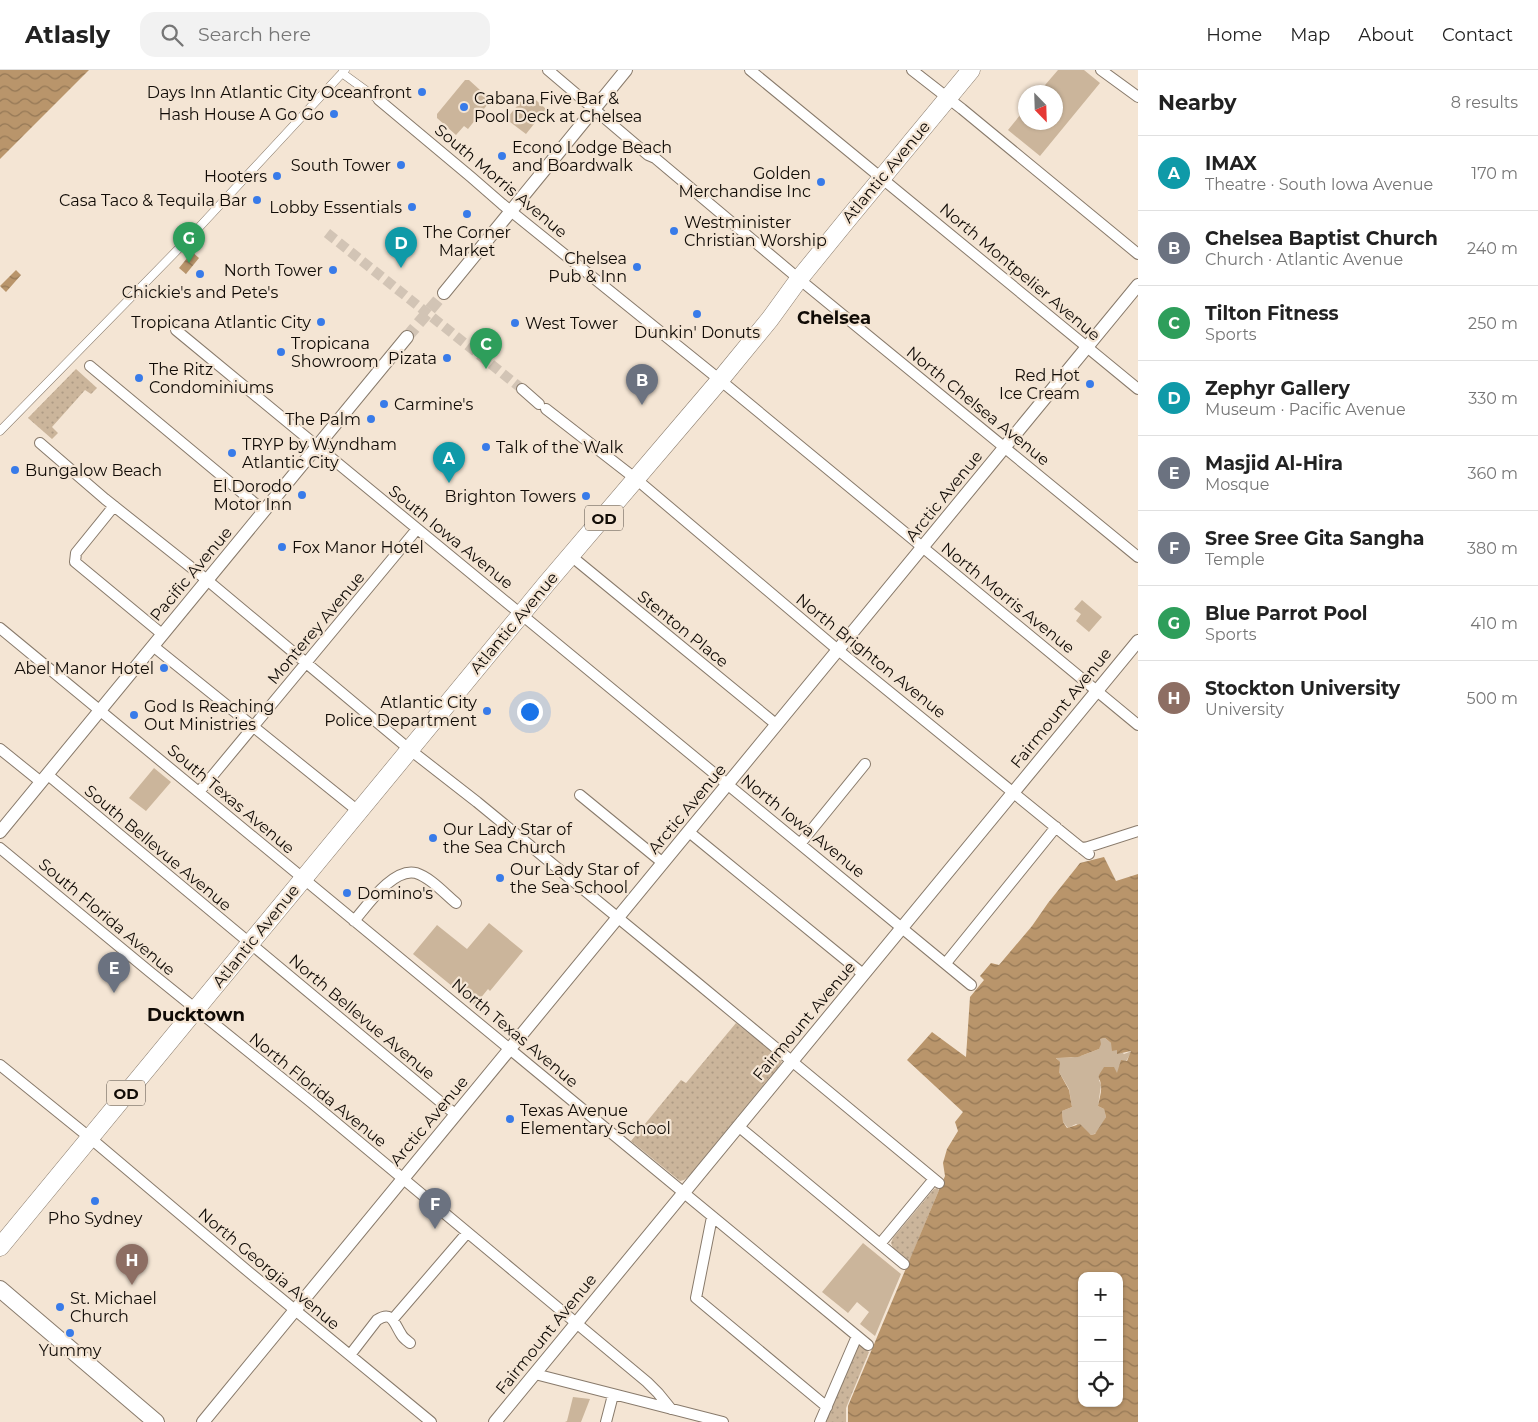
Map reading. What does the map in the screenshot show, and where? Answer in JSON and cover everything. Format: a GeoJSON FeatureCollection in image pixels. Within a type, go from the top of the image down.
{"type":"FeatureCollection","features":[{"type":"Feature","properties":{"kind":"highway","name":"Atlantic Avenue"},"geometry":{"type":"LineString","coordinates":[[0,1247],[547,582],[720,380],[799,279],[972,70]]}},
{"type":"Feature","properties":{"kind":"main road"},"geometry":{"type":"LineString","coordinates":[[0,1289],[156,1422]]}},
{"type":"Feature","properties":{"kind":"street","name":"North Chelsea Avenue"},"geometry":{"type":"LineString","coordinates":[[548,70],[648,155],[655,158],[799,279],[1138,557]]}},
{"type":"Feature","properties":{"kind":"street"},"geometry":{"type":"LineString","coordinates":[[444,293],[626,70]]}},
{"type":"Feature","properties":{"kind":"street","name":"North Montpelier Avenue"},"geometry":{"type":"LineString","coordinates":[[750,70],[1138,389]]}},
{"type":"Feature","properties":{"kind":"street"},"geometry":{"type":"LineString","coordinates":[[912,70],[1138,254]]}},
{"type":"Feature","properties":{"kind":"street"},"geometry":{"type":"LineString","coordinates":[[1101,70],[1138,97]]}},
{"type":"Feature","properties":{"kind":"street"},"geometry":{"type":"LineString","coordinates":[[0,431],[191,236],[344,72],[379,100]]}},
{"type":"Feature","properties":{"kind":"street","name":"South Morris Avenue"},"geometry":{"type":"LineString","coordinates":[[379,100],[510,211],[720,380]]}},
{"type":"Feature","properties":{"kind":"street","name":"Arctic Avenue"},"geometry":{"type":"LineString","coordinates":[[203,1422],[1138,285]]}},
{"type":"Feature","properties":{"kind":"street","name":"South Iowa Avenue"},"geometry":{"type":"LineString","coordinates":[[176,330],[522,614]]}},
{"type":"Feature","properties":{"kind":"street","name":"Pacific Avenue"},"geometry":{"type":"LineString","coordinates":[[0,832],[407,337]]}},
{"type":"Feature","properties":{"kind":"street"},"geometry":{"type":"LineString","coordinates":[[90,366],[264,511]]}},
{"type":"Feature","properties":{"kind":"street","name":"North Morris Avenue"},"geometry":{"type":"LineString","coordinates":[[720,380],[1138,725]]}},
{"type":"Feature","properties":{"kind":"street","name":"North Brighton Avenue"},"geometry":{"type":"LineString","coordinates":[[522,389],[579,437],[636,479],[838,650],[1080,848],[1090,854]]}},
{"type":"Feature","properties":{"kind":"street"},"geometry":{"type":"LineString","coordinates":[[40,443],[409,749],[792,1060],[936,1181],[880,1244]]}},
{"type":"Feature","properties":{"kind":"street"},"geometry":{"type":"LineString","coordinates":[[114,506],[76,553],[75,562],[162,634]]}},
{"type":"Feature","properties":{"kind":"street","name":"Monterey Avenue"},"geometry":{"type":"LineString","coordinates":[[199,792],[417,529]]}},
{"type":"Feature","properties":{"kind":"street","name":"Stenton Place"},"geometry":{"type":"LineString","coordinates":[[571,556],[776,725]]}},
{"type":"Feature","properties":{"kind":"street","name":"North Iowa Avenue"},"geometry":{"type":"LineString","coordinates":[[522,614],[971,985]]}},
{"type":"Feature","properties":{"kind":"street","name":"South Texas Avenue"},"geometry":{"type":"LineString","coordinates":[[0,628],[303,879]]}},
{"type":"Feature","properties":{"kind":"street","name":"Fairmount Avenue"},"geometry":{"type":"LineString","coordinates":[[495,1422],[1138,641]]}},
{"type":"Feature","properties":{"kind":"street"},"geometry":{"type":"LineString","coordinates":[[153,646],[358,811]]}},
{"type":"Feature","properties":{"kind":"street","name":"South Bellevue Avenue"},"geometry":{"type":"LineString","coordinates":[[0,749],[44,779],[250,943]]}},
{"type":"Feature","properties":{"kind":"street"},"geometry":{"type":"LineString","coordinates":[[800,844],[865,764]]}},
{"type":"Feature","properties":{"kind":"street"},"geometry":{"type":"LineString","coordinates":[[580,795],[663,863]]}},
{"type":"Feature","properties":{"kind":"street"},"geometry":{"type":"LineString","coordinates":[[946,963],[1056,827]]}},
{"type":"Feature","properties":{"kind":"street"},"geometry":{"type":"LineString","coordinates":[[1080,848],[1086,848],[1138,831]]}},
{"type":"Feature","properties":{"kind":"street"},"geometry":{"type":"LineString","coordinates":[[689,832],[863,974]]}},
{"type":"Feature","properties":{"kind":"street","name":"South Florida Avenue"},"geometry":{"type":"LineString","coordinates":[[0,848],[196,1009]]}},
{"type":"Feature","properties":{"kind":"street"},"geometry":{"type":"LineString","coordinates":[[354,921],[386,884],[394,878],[410,873],[424,877],[456,903]]}},
{"type":"Feature","properties":{"kind":"street","name":"North Texas Avenue"},"geometry":{"type":"LineString","coordinates":[[303,879],[868,1345]]}},
{"type":"Feature","properties":{"kind":"street","name":"North Bellevue Avenue"},"geometry":{"type":"LineString","coordinates":[[250,943],[455,1114]]}},
{"type":"Feature","properties":{"kind":"street","name":"North Florida Avenue"},"geometry":{"type":"LineString","coordinates":[[196,1009],[311,1102],[652,1387],[671,1409]]}},
{"type":"Feature","properties":{"kind":"street","name":"North Georgia Avenue"},"geometry":{"type":"LineString","coordinates":[[0,1066],[89,1137],[294,1310],[431,1422]]}},
{"type":"Feature","properties":{"kind":"street"},"geometry":{"type":"LineString","coordinates":[[738,1126],[904,1264]]}},
{"type":"Feature","properties":{"kind":"street"},"geometry":{"type":"LineString","coordinates":[[712,1217],[696,1298],[827,1407]]}},
{"type":"Feature","properties":{"kind":"street"},"geometry":{"type":"LineString","coordinates":[[393,1319],[467,1233]]}},
{"type":"Feature","properties":{"kind":"street"},"geometry":{"type":"LineString","coordinates":[[350,1355],[377,1320],[383,1317],[393,1319],[400,1334],[410,1343]]}},
{"type":"Feature","properties":{"kind":"street"},"geometry":{"type":"LineString","coordinates":[[820,1422],[858,1336]]}},
{"type":"Feature","properties":{"kind":"street"},"geometry":{"type":"LineString","coordinates":[[535,1374],[723,1422]]}},
{"type":"Feature","properties":{"kind":"street"},"geometry":{"type":"LineString","coordinates":[[606,1422],[613,1394]]}},
{"type":"Feature","properties":{"kind":"shaded area"},"geometry":{"type":"Polygon","coordinates":[[[1058,70],[1084,70],[1100,83],[1063,128],[1063,85],[1045,85],[1058,70]]]}},
{"type":"Feature","properties":{"kind":"shaded area","name":"Cabana Five Bar & Pool Deck at Chelsea"},"geometry":{"type":"Polygon","coordinates":[[[465,80],[469,80],[491,100],[468,129],[464,126],[456,135],[437,118],[437,114],[465,80]]]}},
{"type":"Feature","properties":{"kind":"shaded area"},"geometry":{"type":"Polygon","coordinates":[[[528,93],[546,109],[526,134],[506,119],[528,93]]]}},
{"type":"Feature","properties":{"kind":"shaded area"},"geometry":{"type":"Polygon","coordinates":[[[1018,118],[1018,130],[1061,130],[1040,156],[1008,130],[1018,118]]]}},
{"type":"Feature","properties":{"kind":"shaded area"},"geometry":{"type":"Polygon","coordinates":[[[76,369],[97,388],[91,394],[85,390],[52,427],[58,433],[52,439],[28,418],[76,369]]]}},
{"type":"Feature","properties":{"kind":"shaded area"},"geometry":{"type":"Polygon","coordinates":[[[1082,600],[1102,617],[1089,632],[1076,621],[1081,614],[1074,609],[1082,600]]]}},
{"type":"Feature","properties":{"kind":"shaded area"},"geometry":{"type":"Polygon","coordinates":[[[154,768],[171,782],[146,811],[129,798],[154,768]]]}},
{"type":"Feature","properties":{"kind":"shaded area"},"geometry":{"type":"Polygon","coordinates":[[[489,923],[523,951],[490,991],[488,989],[475,1005],[413,954],[437,925],[467,949],[489,923]]]}},
{"type":"Feature","properties":{"kind":"shaded area"},"geometry":{"type":"Polygon","coordinates":[[[736,1023],[782,1061],[689,1176],[680,1181],[631,1141],[681,1080],[686,1083],[736,1023]]]}},
{"type":"Feature","properties":{"kind":"shaded area"},"geometry":{"type":"Polygon","coordinates":[[[1105,1038],[1124,1054],[1132,1051],[1118,1075],[1099,1080],[1101,1085],[1098,1106],[1104,1109],[1106,1117],[1098,1131],[1091,1135],[1076,1124],[1068,1128],[1063,1122],[1062,1111],[1072,1107],[1069,1089],[1059,1072],[1059,1062],[1056,1057],[1069,1058],[1099,1049],[1100,1039],[1105,1038]]]}},
{"type":"Feature","properties":{"kind":"shaded area"},"geometry":{"type":"Polygon","coordinates":[[[937,1188],[939,1190],[909,1262],[893,1248],[891,1243],[893,1238],[934,1189],[937,1188]]]}},
{"type":"Feature","properties":{"kind":"shaded area"},"geometry":{"type":"Polygon","coordinates":[[[863,1243],[901,1274],[875,1336],[860,1324],[869,1312],[857,1302],[848,1313],[822,1292],[863,1243]]]}},
{"type":"Feature","properties":{"kind":"shaded area"},"geometry":{"type":"Polygon","coordinates":[[[859,1344],[869,1352],[846,1408],[846,1422],[824,1422],[855,1349],[859,1344]]]}},
{"type":"Feature","properties":{"kind":"shaded area"},"geometry":{"type":"Polygon","coordinates":[[[573,1397],[590,1399],[581,1422],[565,1422],[567,1421],[573,1397]]]}},
{"type":"Feature","properties":{"kind":"water"},"geometry":{"type":"Polygon","coordinates":[[[0,70],[89,70],[0,159],[0,70]]]}},
{"type":"Feature","properties":{"kind":"water"},"geometry":{"type":"Polygon","coordinates":[[[192,252],[199,258],[186,274],[179,268],[192,252]]]}},
{"type":"Feature","properties":{"kind":"water"},"geometry":{"type":"Polygon","coordinates":[[[16,270],[21,275],[6,292],[0,286],[16,270]]]}},
{"type":"Feature","properties":{"kind":"water"},"geometry":{"type":"Polygon","coordinates":[[[1104,857],[1116,881],[1138,874],[1138,1422],[848,1422],[848,1406],[945,1176],[943,1163],[947,1149],[958,1131],[955,1122],[963,1112],[907,1060],[932,1032],[966,1057],[970,997],[984,980],[980,976],[991,963],[999,965],[1032,926],[1080,863],[1104,857]],[[1105,1038],[1100,1039],[1099,1049],[1078,1057],[1056,1058],[1060,1062],[1059,1072],[1069,1090],[1072,1107],[1062,1111],[1063,1122],[1067,1128],[1080,1124],[1091,1135],[1095,1134],[1106,1117],[1104,1109],[1098,1106],[1101,1091],[1100,1074],[1104,1067],[1114,1067],[1117,1073],[1121,1060],[1127,1061],[1131,1051],[1117,1054],[1117,1050],[1112,1051],[1111,1043],[1105,1038]]]}},
{"type":"Feature","properties":{"kind":"tunnel"},"geometry":{"type":"LineString","coordinates":[[327,233],[522,389]]}},
{"type":"Feature","properties":{"kind":"tunnel"},"geometry":{"type":"LineString","coordinates":[[407,337],[444,293]]}},
{"type":"Feature","properties":{"kind":"place","name":"Days Inn Atlantic City Oceanfront"},"geometry":{"type":"Point","coordinates":[422,92]}},
{"type":"Feature","properties":{"kind":"place","name":"Cabana Five Bar & Pool Deck at Chelsea"},"geometry":{"type":"Point","coordinates":[464,107]}},
{"type":"Feature","properties":{"kind":"place","name":"Hash House A Go Go"},"geometry":{"type":"Point","coordinates":[334,114]}},
{"type":"Feature","properties":{"kind":"place","name":"Econo Lodge Beach and Boardwalk"},"geometry":{"type":"Point","coordinates":[502,156]}},
{"type":"Feature","properties":{"kind":"place","name":"South Tower"},"geometry":{"type":"Point","coordinates":[401,165]}},
{"type":"Feature","properties":{"kind":"place","name":"Hooters"},"geometry":{"type":"Point","coordinates":[277,176]}},
{"type":"Feature","properties":{"kind":"place","name":"Golden Merchandise Inc"},"geometry":{"type":"Point","coordinates":[821,182]}},
{"type":"Feature","properties":{"kind":"place","name":"Casa Taco & Tequila Bar"},"geometry":{"type":"Point","coordinates":[257,200]}},
{"type":"Feature","properties":{"kind":"place","name":"Lobby Essentials"},"geometry":{"type":"Point","coordinates":[412,207]}},
{"type":"Feature","properties":{"kind":"place","name":"The Corner Market"},"geometry":{"type":"Point","coordinates":[467,214]}},
{"type":"Feature","properties":{"kind":"place","name":"Westminister Christian Worship"},"geometry":{"type":"Point","coordinates":[674,231]}},
{"type":"Feature","properties":{"kind":"place","name":"Blue Parrot Pool"},"geometry":{"type":"Point","coordinates":[189,263]}},
{"type":"Feature","properties":{"kind":"place","name":"Chelsea Pub & Inn"},"geometry":{"type":"Point","coordinates":[637,267]}},
{"type":"Feature","properties":{"kind":"place","name":"Zephyr Gallery"},"geometry":{"type":"Point","coordinates":[401,268]}},
{"type":"Feature","properties":{"kind":"place","name":"North Tower"},"geometry":{"type":"Point","coordinates":[333,270]}},
{"type":"Feature","properties":{"kind":"place","name":"Chickie's and Pete's"},"geometry":{"type":"Point","coordinates":[200,274]}},
{"type":"Feature","properties":{"kind":"place","name":"Dunkin' Donuts"},"geometry":{"type":"Point","coordinates":[697,314]}},
{"type":"Feature","properties":{"kind":"place","name":"Tropicana Atlantic City"},"geometry":{"type":"Point","coordinates":[321,322]}},
{"type":"Feature","properties":{"kind":"place","name":"West Tower"},"geometry":{"type":"Point","coordinates":[515,323]}},
{"type":"Feature","properties":{"kind":"place","name":"Tropicana Showroom"},"geometry":{"type":"Point","coordinates":[281,352]}},
{"type":"Feature","properties":{"kind":"place","name":"Pizata"},"geometry":{"type":"Point","coordinates":[447,358]}},
{"type":"Feature","properties":{"kind":"place","name":"Tilton Fitness"},"geometry":{"type":"Point","coordinates":[486,369]}},
{"type":"Feature","properties":{"kind":"place","name":"The Ritz Condominiums"},"geometry":{"type":"Point","coordinates":[139,378]}},
{"type":"Feature","properties":{"kind":"place","name":"Red Hot Ice Cream"},"geometry":{"type":"Point","coordinates":[1090,384]}},
{"type":"Feature","properties":{"kind":"place","name":"Carmine's"},"geometry":{"type":"Point","coordinates":[384,404]}},
{"type":"Feature","properties":{"kind":"place","name":"Chelsea Baptist Church"},"geometry":{"type":"Point","coordinates":[642,405]}},
{"type":"Feature","properties":{"kind":"place","name":"The Palm"},"geometry":{"type":"Point","coordinates":[371,419]}},
{"type":"Feature","properties":{"kind":"place","name":"Talk of the Walk"},"geometry":{"type":"Point","coordinates":[486,447]}},
{"type":"Feature","properties":{"kind":"place","name":"TRYP by Wyndham Atlantic City"},"geometry":{"type":"Point","coordinates":[232,453]}},
{"type":"Feature","properties":{"kind":"place","name":"Bungalow Beach"},"geometry":{"type":"Point","coordinates":[15,470]}},
{"type":"Feature","properties":{"kind":"place","name":"IMAX"},"geometry":{"type":"Point","coordinates":[449,483]}},
{"type":"Feature","properties":{"kind":"place","name":"El Dorodo Motor Inn"},"geometry":{"type":"Point","coordinates":[302,495]}},
{"type":"Feature","properties":{"kind":"place","name":"Brighton Towers"},"geometry":{"type":"Point","coordinates":[586,496]}},
{"type":"Feature","properties":{"kind":"place","name":"Fox Manor Hotel"},"geometry":{"type":"Point","coordinates":[282,547]}},
{"type":"Feature","properties":{"kind":"place","name":"Abel Manor Hotel"},"geometry":{"type":"Point","coordinates":[164,668]}},
{"type":"Feature","properties":{"kind":"place","name":"Atlantic City Police Department"},"geometry":{"type":"Point","coordinates":[487,711]}},
{"type":"Feature","properties":{"kind":"place","name":"God Is Reaching Out Ministries"},"geometry":{"type":"Point","coordinates":[134,715]}},
{"type":"Feature","properties":{"kind":"place","name":"Our Lady Star of the Sea Church"},"geometry":{"type":"Point","coordinates":[433,838]}},
{"type":"Feature","properties":{"kind":"place","name":"Our Lady Star of the Sea School"},"geometry":{"type":"Point","coordinates":[500,878]}},
{"type":"Feature","properties":{"kind":"place","name":"Domino's"},"geometry":{"type":"Point","coordinates":[347,893]}},
{"type":"Feature","properties":{"kind":"place","name":"Masjid Al-Hira"},"geometry":{"type":"Point","coordinates":[114,993]}},
{"type":"Feature","properties":{"kind":"place","name":"Texas Avenue Elementary School"},"geometry":{"type":"Point","coordinates":[510,1119]}},
{"type":"Feature","properties":{"kind":"place","name":"Pho Sydney"},"geometry":{"type":"Point","coordinates":[95,1201]}},
{"type":"Feature","properties":{"kind":"place","name":"Sree Sree Gita Sangha"},"geometry":{"type":"Point","coordinates":[435,1229]}},
{"type":"Feature","properties":{"kind":"place","name":"Stockton University"},"geometry":{"type":"Point","coordinates":[132,1285]}},
{"type":"Feature","properties":{"kind":"place","name":"St. Michael Church"},"geometry":{"type":"Point","coordinates":[60,1307]}},
{"type":"Feature","properties":{"kind":"place","name":"Yummy"},"geometry":{"type":"Point","coordinates":[70,1333]}},
{"type":"Feature","properties":{"kind":"district","name":"Chelsea"},"geometry":{"type":"Point","coordinates":[834,318]}},
{"type":"Feature","properties":{"kind":"district","name":"Ducktown"},"geometry":{"type":"Point","coordinates":[196,1015]}}]}
